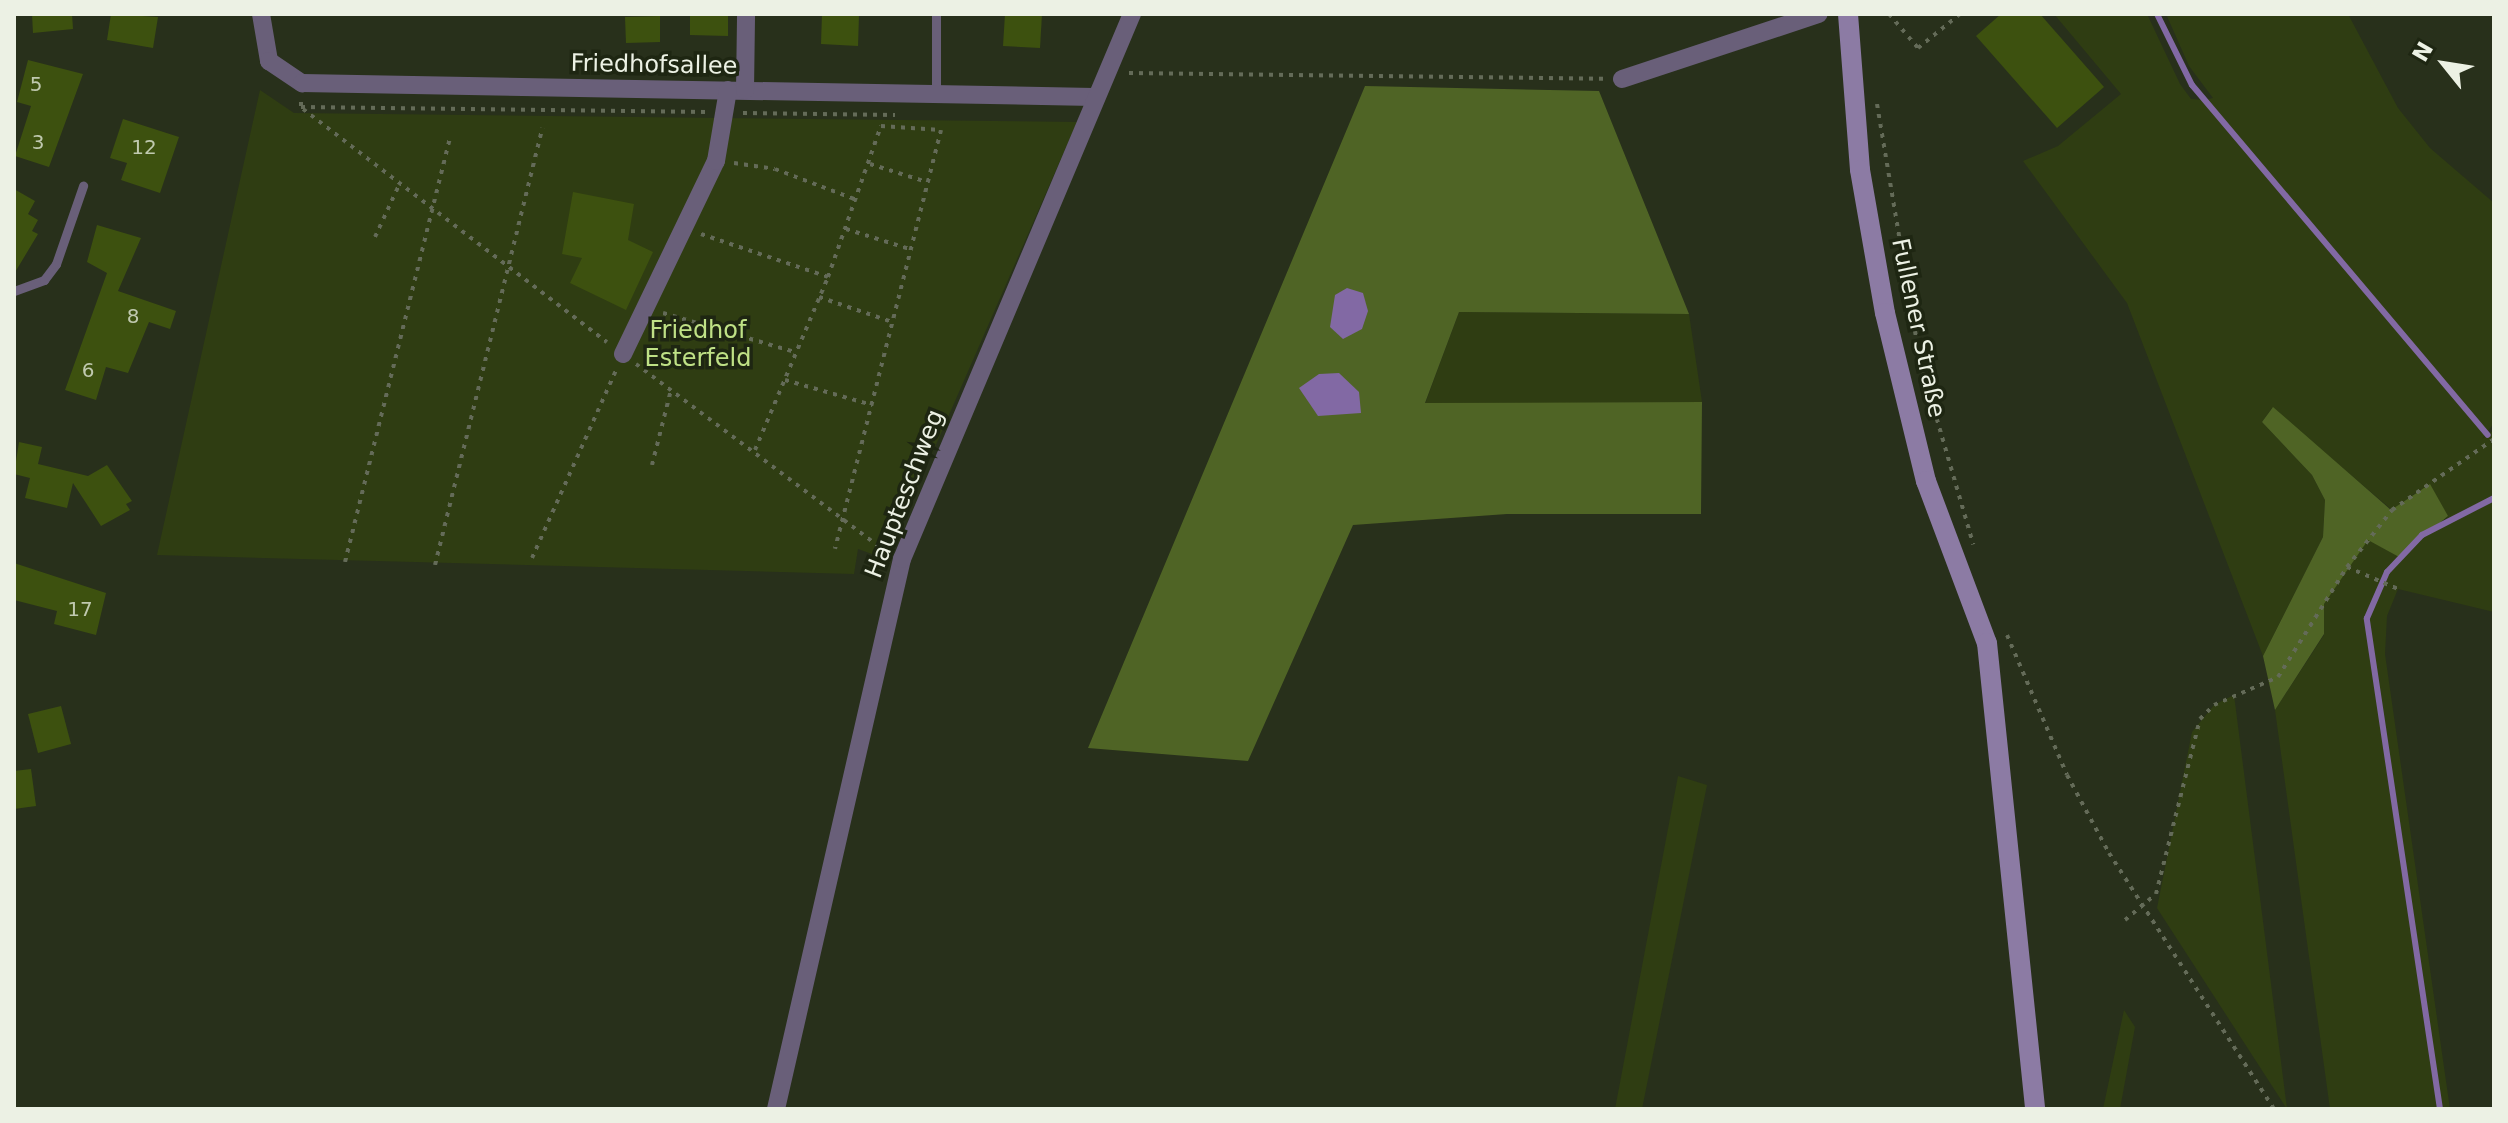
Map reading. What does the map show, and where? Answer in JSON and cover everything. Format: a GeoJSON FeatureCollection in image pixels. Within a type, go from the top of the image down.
{"type":"FeatureCollection","features":[{"type":"Feature","properties":{"kind":"main road","name":"Fullener Straße"},"geometry":{"type":"LineString","coordinates":[[1848,14],[1860,170],[1885,313],[1926,481],[1987,643],[2035,1109]]}},
{"type":"Feature","properties":{"kind":"street"},"geometry":{"type":"LineString","coordinates":[[261,14],[269,61],[302,83]]}},
{"type":"Feature","properties":{"kind":"street"},"geometry":{"type":"LineString","coordinates":[[623,354],[716,161],[726,113],[737,90],[746,14]]}},
{"type":"Feature","properties":{"kind":"street","name":"Haupteschweg"},"geometry":{"type":"LineString","coordinates":[[776,1109],[902,559],[1094,97],[1132,14]]}},
{"type":"Feature","properties":{"kind":"street"},"geometry":{"type":"LineString","coordinates":[[1622,79],[1819,14]]}},
{"type":"Feature","properties":{"kind":"street","name":"Friedhofsallee"},"geometry":{"type":"LineString","coordinates":[[302,83],[1094,97]]}},
{"type":"Feature","properties":{"kind":"lane"},"geometry":{"type":"LineString","coordinates":[[936,14],[936,95]]}},
{"type":"Feature","properties":{"kind":"lane"},"geometry":{"type":"LineString","coordinates":[[14,291],[44,280],[56,264],[83,186]]}},
{"type":"Feature","properties":{"kind":"path"},"geometry":{"type":"LineString","coordinates":[[1889,14],[1918,48],[1960,14]]}},
{"type":"Feature","properties":{"kind":"path"},"geometry":{"type":"LineString","coordinates":[[1108,70],[1622,79]]}},
{"type":"Feature","properties":{"kind":"path"},"geometry":{"type":"LineString","coordinates":[[301,107],[302,83]]}},
{"type":"Feature","properties":{"kind":"path"},"geometry":{"type":"LineString","coordinates":[[1875,91],[1920,361],[1979,560]]}},
{"type":"Feature","properties":{"kind":"path"},"geometry":{"type":"LineString","coordinates":[[301,107],[905,115]]}},
{"type":"Feature","properties":{"kind":"path"},"geometry":{"type":"LineString","coordinates":[[301,107],[623,354],[902,559]]}},
{"type":"Feature","properties":{"kind":"path"},"geometry":{"type":"LineString","coordinates":[[755,450],[828,277],[881,126],[941,130],[835,549]]}},
{"type":"Feature","properties":{"kind":"path"},"geometry":{"type":"LineString","coordinates":[[435,565],[542,128]]}},
{"type":"Feature","properties":{"kind":"path"},"geometry":{"type":"LineString","coordinates":[[345,562],[450,138]]}},
{"type":"Feature","properties":{"kind":"path"},"geometry":{"type":"LineString","coordinates":[[716,161],[775,169],[857,200]]}},
{"type":"Feature","properties":{"kind":"path"},"geometry":{"type":"LineString","coordinates":[[870,164],[927,182]]}},
{"type":"Feature","properties":{"kind":"path"},"geometry":{"type":"LineString","coordinates":[[375,237],[399,185]]}},
{"type":"Feature","properties":{"kind":"path"},"geometry":{"type":"LineString","coordinates":[[683,229],[828,277]]}},
{"type":"Feature","properties":{"kind":"path"},"geometry":{"type":"LineString","coordinates":[[846,229],[910,249]]}},
{"type":"Feature","properties":{"kind":"path"},"geometry":{"type":"LineString","coordinates":[[819,297],[892,322]]}},
{"type":"Feature","properties":{"kind":"path"},"geometry":{"type":"LineString","coordinates":[[646,308],[795,352]]}},
{"type":"Feature","properties":{"kind":"path"},"geometry":{"type":"LineString","coordinates":[[532,558],[623,354]]}},
{"type":"Feature","properties":{"kind":"path"},"geometry":{"type":"LineString","coordinates":[[785,380],[872,405]]}},
{"type":"Feature","properties":{"kind":"path"},"geometry":{"type":"LineString","coordinates":[[652,465],[671,390]]}},
{"type":"Feature","properties":{"kind":"path"},"geometry":{"type":"LineString","coordinates":[[2125,920],[2142,909],[2156,894],[2192,732],[2214,705],[2278,677],[2347,567],[2392,510],[2494,439]]}},
{"type":"Feature","properties":{"kind":"path"},"geometry":{"type":"LineString","coordinates":[[2347,567],[2398,589]]}},
{"type":"Feature","properties":{"kind":"path"},"geometry":{"type":"LineString","coordinates":[[2006,633],[2067,775],[2142,909],[2274,1109]]}},
{"type":"Feature","properties":{"kind":"green space"},"geometry":{"type":"Polygon","coordinates":[[[2054,14],[2147,14],[2180,84],[2191,99],[2205,100],[2213,98],[2189,66],[2166,14],[2348,14],[2398,108],[2430,148],[2494,203],[2494,423],[2482,439],[2494,430],[2494,612],[2398,589],[2387,616],[2385,654],[2450,1109],[2330,1109],[2275,710],[2324,635],[2324,604],[2368,539],[2399,557],[2448,517],[2421,489],[2392,510],[2272,408],[2262,422],[2312,475],[2325,500],[2323,537],[2263,656],[2127,303],[2023,161],[2058,146],[2121,94],[2054,14]]]}},
{"type":"Feature","properties":{"kind":"green space"},"geometry":{"type":"Polygon","coordinates":[[[1365,86],[1599,91],[1689,314],[1459,312],[1425,403],[1702,402],[1701,514],[1507,514],[1353,525],[1248,761],[1088,748],[1365,86]]]}},
{"type":"Feature","properties":{"kind":"green space","name":"Friedhof Esterfeld"},"geometry":{"type":"Polygon","coordinates":[[[260,90],[294,113],[1077,122],[886,559],[858,549],[854,574],[157,555],[260,90]]]}},
{"type":"Feature","properties":{"kind":"green space"},"geometry":{"type":"Polygon","coordinates":[[[1459,312],[1689,314],[1702,402],[1425,404],[1459,312]]]}},
{"type":"Feature","properties":{"kind":"green space"},"geometry":{"type":"Polygon","coordinates":[[[2273,407],[2391,510],[2430,484],[2448,516],[2399,557],[2368,540],[2324,604],[2324,634],[2275,710],[2263,656],[2323,537],[2325,500],[2312,475],[2262,422],[2273,407]]]}},
{"type":"Feature","properties":{"kind":"green space"},"geometry":{"type":"Polygon","coordinates":[[[2234,695],[2287,1109],[2157,908],[2192,732],[2214,705],[2234,695]]]}},
{"type":"Feature","properties":{"kind":"green space"},"geometry":{"type":"Polygon","coordinates":[[[1678,776],[1707,785],[1642,1109],[1615,1109],[1678,776]]]}},
{"type":"Feature","properties":{"kind":"green space"},"geometry":{"type":"Polygon","coordinates":[[[2124,1010],[2135,1027],[2120,1109],[2103,1109],[2124,1010]]]}},
{"type":"Feature","properties":{"kind":"shaded area"},"geometry":{"type":"Polygon","coordinates":[[[1347,288],[1363,293],[1368,311],[1362,329],[1343,339],[1330,327],[1335,295],[1347,288]]]}},
{"type":"Feature","properties":{"kind":"shaded area"},"geometry":{"type":"Polygon","coordinates":[[[1339,373],[1359,392],[1361,413],[1318,416],[1299,388],[1319,374],[1339,373]]]}},
{"type":"Feature","properties":{"kind":"building"},"geometry":{"type":"Polygon","coordinates":[[[32,14],[72,14],[73,29],[33,33],[32,14]]]}},
{"type":"Feature","properties":{"kind":"building"},"geometry":{"type":"Polygon","coordinates":[[[111,14],[158,17],[153,48],[107,40],[111,14]]]}},
{"type":"Feature","properties":{"kind":"building"},"geometry":{"type":"Polygon","coordinates":[[[690,14],[728,14],[728,36],[690,35],[690,14]]]}},
{"type":"Feature","properties":{"kind":"building"},"geometry":{"type":"Polygon","coordinates":[[[822,14],[859,14],[858,46],[821,44],[822,14]]]}},
{"type":"Feature","properties":{"kind":"building"},"geometry":{"type":"Polygon","coordinates":[[[1005,14],[1042,14],[1040,48],[1003,46],[1005,14]]]}},
{"type":"Feature","properties":{"kind":"building"},"geometry":{"type":"Polygon","coordinates":[[[2001,14],[2040,14],[2104,87],[2057,128],[1976,36],[2001,14]]]}},
{"type":"Feature","properties":{"kind":"building"},"geometry":{"type":"Polygon","coordinates":[[[660,16],[660,42],[626,43],[625,17],[660,16]]]}},
{"type":"Feature","properties":{"kind":"building"},"geometry":{"type":"Polygon","coordinates":[[[28,60],[83,74],[49,167],[15,156],[31,106],[17,102],[28,60]]]}},
{"type":"Feature","properties":{"kind":"building"},"geometry":{"type":"Polygon","coordinates":[[[123,119],[179,137],[160,193],[121,180],[127,163],[110,158],[123,119]]]}},
{"type":"Feature","properties":{"kind":"building"},"geometry":{"type":"Polygon","coordinates":[[[14,189],[35,201],[28,214],[38,220],[32,231],[38,234],[14,274],[14,189]]]}},
{"type":"Feature","properties":{"kind":"building"},"geometry":{"type":"Polygon","coordinates":[[[573,192],[634,204],[628,240],[653,252],[626,310],[570,283],[582,258],[562,254],[573,192]]]}},
{"type":"Feature","properties":{"kind":"building"},"geometry":{"type":"Polygon","coordinates":[[[97,225],[141,238],[118,291],[176,311],[170,329],[149,322],[128,373],[106,367],[96,400],[65,390],[107,273],[87,262],[97,225]]]}},
{"type":"Feature","properties":{"kind":"building"},"geometry":{"type":"Polygon","coordinates":[[[19,442],[42,447],[38,464],[88,476],[107,465],[132,501],[126,504],[130,510],[101,526],[73,483],[67,508],[25,498],[30,478],[14,474],[19,442]]]}},
{"type":"Feature","properties":{"kind":"building"},"geometry":{"type":"Polygon","coordinates":[[[14,563],[106,593],[96,635],[54,624],[57,611],[14,600],[14,563]]]}},
{"type":"Feature","properties":{"kind":"building"},"geometry":{"type":"Polygon","coordinates":[[[61,706],[71,744],[38,753],[28,714],[61,706]]]}},
{"type":"Feature","properties":{"kind":"building"},"geometry":{"type":"Polygon","coordinates":[[[31,769],[36,806],[14,809],[14,771],[31,769]]]}},
{"type":"Feature","properties":{"kind":"waterway"},"geometry":{"type":"LineString","coordinates":[[2157,14],[2192,85],[2488,435]]}},
{"type":"Feature","properties":{"kind":"waterway"},"geometry":{"type":"LineString","coordinates":[[2440,1109],[2367,618],[2387,572],[2422,535],[2494,498]]}}]}
